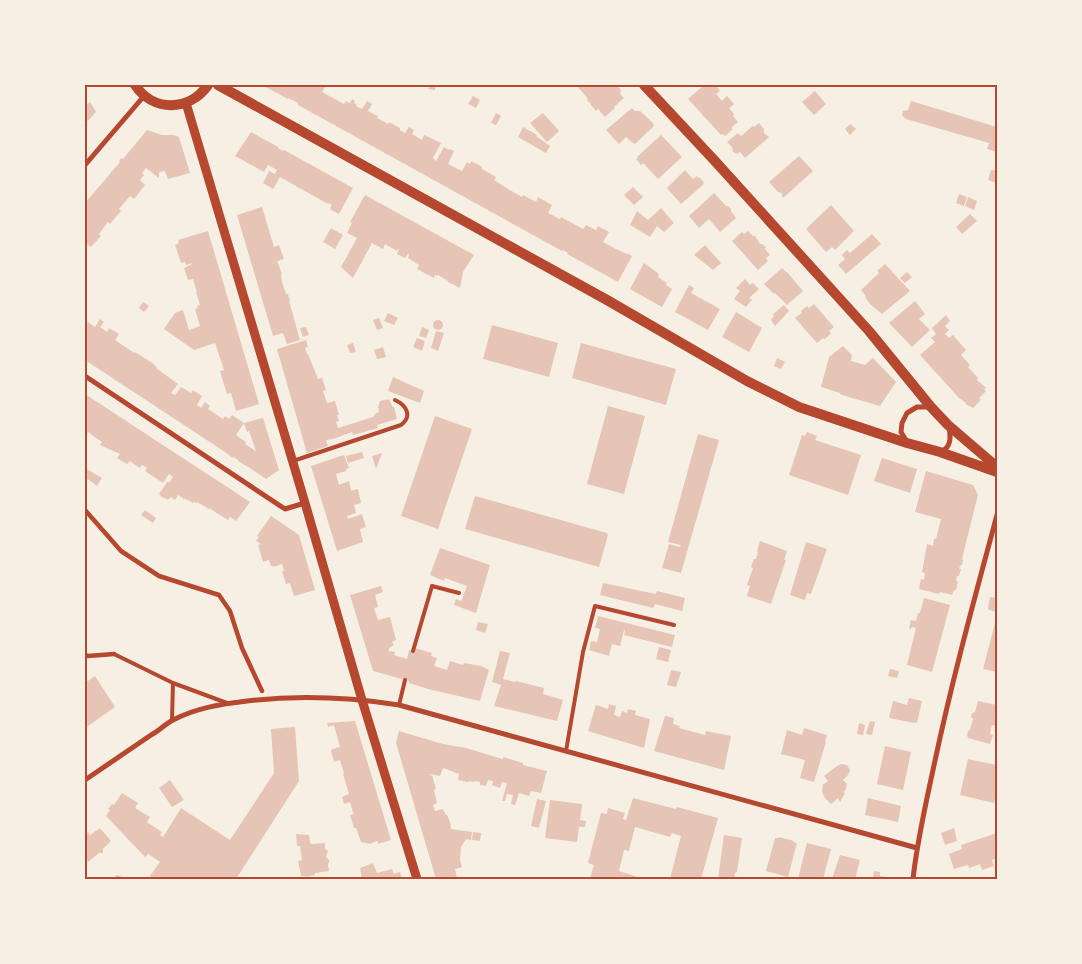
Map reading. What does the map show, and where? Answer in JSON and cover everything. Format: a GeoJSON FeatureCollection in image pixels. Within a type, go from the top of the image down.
{"type":"FeatureCollection","features":[{"type":"Feature","properties":{"kind":"main road"},"geometry":{"type":"LineString","coordinates":[[135,85],[144,96],[152,101],[172,106],[186,103],[200,95],[208,85]]}},
{"type":"Feature","properties":{"kind":"main road"},"geometry":{"type":"LineString","coordinates":[[218,85],[607,300],[747,381],[799,407],[997,472]]}},
{"type":"Feature","properties":{"kind":"main road"},"geometry":{"type":"LineString","coordinates":[[644,85],[862,325],[931,407],[948,425],[997,467]]}},
{"type":"Feature","properties":{"kind":"street"},"geometry":{"type":"LineString","coordinates":[[85,165],[144,96]]}},
{"type":"Feature","properties":{"kind":"street"},"geometry":{"type":"LineString","coordinates":[[186,103],[362,700],[417,879]]}},
{"type":"Feature","properties":{"kind":"street"},"geometry":{"type":"LineString","coordinates":[[85,376],[285,509],[305,502]]}},
{"type":"Feature","properties":{"kind":"street"},"geometry":{"type":"LineString","coordinates":[[907,443],[901,432],[902,423],[907,413],[917,408],[931,407]]}},
{"type":"Feature","properties":{"kind":"street"},"geometry":{"type":"LineString","coordinates":[[940,452],[946,450],[950,441],[948,425]]}},
{"type":"Feature","properties":{"kind":"street"},"geometry":{"type":"LineString","coordinates":[[85,510],[121,552],[159,576],[219,595],[230,611],[242,648],[262,691]]}},
{"type":"Feature","properties":{"kind":"street"},"geometry":{"type":"LineString","coordinates":[[914,879],[917,848],[957,663],[997,515]]}},
{"type":"Feature","properties":{"kind":"street"},"geometry":{"type":"LineString","coordinates":[[85,655],[114,654]]}},
{"type":"Feature","properties":{"kind":"street"},"geometry":{"type":"LineString","coordinates":[[85,780],[172,720],[199,710],[227,703],[263,699],[307,697],[362,700],[398,705],[917,848]]}},
{"type":"Feature","properties":{"kind":"lane"},"geometry":{"type":"LineString","coordinates":[[293,461],[401,425],[407,417],[407,413],[405,407],[395,400]]}},
{"type":"Feature","properties":{"kind":"lane"},"geometry":{"type":"LineString","coordinates":[[413,651],[432,586],[459,593]]}},
{"type":"Feature","properties":{"kind":"lane"},"geometry":{"type":"LineString","coordinates":[[566,751],[583,652],[595,606],[674,625]]}},
{"type":"Feature","properties":{"kind":"lane"},"geometry":{"type":"LineString","coordinates":[[114,654],[173,683],[227,703]]}},
{"type":"Feature","properties":{"kind":"lane"},"geometry":{"type":"LineString","coordinates":[[398,705],[405,680]]}},
{"type":"Feature","properties":{"kind":"lane"},"geometry":{"type":"LineString","coordinates":[[172,720],[173,683]]}},
{"type":"Feature","properties":{"kind":"building"},"geometry":{"type":"Polygon","coordinates":[[[262,85],[326,85],[322,92],[344,104],[346,101],[350,103],[352,99],[355,101],[356,106],[362,109],[367,101],[372,104],[368,111],[378,116],[377,118],[388,124],[389,122],[405,133],[409,127],[414,130],[412,134],[422,140],[424,135],[441,143],[433,158],[436,161],[444,147],[450,149],[454,151],[448,164],[462,171],[467,162],[470,164],[471,161],[496,177],[494,180],[522,197],[523,195],[536,202],[538,197],[552,205],[548,213],[560,219],[561,217],[583,229],[586,225],[596,230],[598,226],[609,232],[603,242],[632,256],[618,282],[298,105],[298,103],[262,85]]]}},
{"type":"Feature","properties":{"kind":"building"},"geometry":{"type":"Polygon","coordinates":[[[422,85],[436,85],[435,90],[428,89],[429,87],[422,85]]]}},
{"type":"Feature","properties":{"kind":"building"},"geometry":{"type":"Polygon","coordinates":[[[580,85],[617,85],[621,90],[620,94],[624,98],[605,117],[598,109],[596,111],[587,100],[578,87],[580,85]]]}},
{"type":"Feature","properties":{"kind":"building"},"geometry":{"type":"Polygon","coordinates":[[[702,85],[715,85],[720,91],[716,94],[722,101],[727,96],[734,104],[729,108],[738,122],[725,136],[721,135],[688,99],[702,85]]]}},
{"type":"Feature","properties":{"kind":"building"},"geometry":{"type":"Polygon","coordinates":[[[815,91],[826,104],[814,115],[802,102],[815,91]]]}},
{"type":"Feature","properties":{"kind":"building"},"geometry":{"type":"Polygon","coordinates":[[[473,96],[480,100],[476,108],[468,104],[473,96]]]}},
{"type":"Feature","properties":{"kind":"building"},"geometry":{"type":"Polygon","coordinates":[[[911,101],[997,127],[997,152],[987,149],[989,143],[906,119],[902,115],[903,111],[908,110],[911,101]]]}},
{"type":"Feature","properties":{"kind":"building"},"geometry":{"type":"Polygon","coordinates":[[[90,102],[96,112],[85,124],[85,106],[90,102]]]}},
{"type":"Feature","properties":{"kind":"building"},"geometry":{"type":"Polygon","coordinates":[[[632,108],[635,111],[640,111],[654,126],[635,144],[626,137],[619,144],[606,130],[632,108]]]}},
{"type":"Feature","properties":{"kind":"building"},"geometry":{"type":"Polygon","coordinates":[[[496,113],[501,116],[496,125],[491,123],[496,113]]]}},
{"type":"Feature","properties":{"kind":"building"},"geometry":{"type":"Polygon","coordinates":[[[543,113],[559,131],[547,142],[530,123],[543,113]]]}},
{"type":"Feature","properties":{"kind":"building"},"geometry":{"type":"Polygon","coordinates":[[[759,123],[764,129],[764,133],[769,137],[745,158],[740,152],[737,154],[733,152],[732,147],[727,142],[738,133],[741,136],[759,123]]]}},
{"type":"Feature","properties":{"kind":"building"},"geometry":{"type":"Polygon","coordinates":[[[850,124],[856,129],[850,135],[845,129],[850,124]]]}},
{"type":"Feature","properties":{"kind":"building"},"geometry":{"type":"Polygon","coordinates":[[[523,127],[537,135],[550,146],[546,153],[518,137],[523,127]]]}},
{"type":"Feature","properties":{"kind":"building"},"geometry":{"type":"Polygon","coordinates":[[[147,130],[162,135],[179,137],[190,173],[168,179],[165,171],[159,172],[159,178],[146,168],[140,180],[145,185],[134,199],[130,196],[119,209],[121,211],[110,224],[108,222],[99,234],[101,236],[91,247],[87,244],[85,246],[85,203],[120,162],[121,158],[123,159],[147,130]]]}},
{"type":"Feature","properties":{"kind":"building"},"geometry":{"type":"Polygon","coordinates":[[[251,132],[353,188],[339,214],[331,210],[332,205],[329,203],[280,177],[273,189],[263,183],[269,171],[275,174],[277,170],[268,165],[264,172],[235,156],[251,132]]]}},
{"type":"Feature","properties":{"kind":"building"},"geometry":{"type":"Polygon","coordinates":[[[661,135],[682,157],[658,179],[643,163],[641,165],[636,159],[661,135]]]}},
{"type":"Feature","properties":{"kind":"building"},"geometry":{"type":"Polygon","coordinates":[[[799,156],[813,171],[783,198],[782,193],[778,192],[769,182],[799,156]]]}},
{"type":"Feature","properties":{"kind":"building"},"geometry":{"type":"Polygon","coordinates":[[[685,170],[693,179],[697,176],[699,177],[704,184],[681,204],[667,188],[685,170]]]}},
{"type":"Feature","properties":{"kind":"building"},"geometry":{"type":"Polygon","coordinates":[[[991,170],[997,171],[997,183],[988,180],[991,170]]]}},
{"type":"Feature","properties":{"kind":"building"},"geometry":{"type":"Polygon","coordinates":[[[633,187],[643,197],[634,205],[624,195],[633,187]]]}},
{"type":"Feature","properties":{"kind":"building"},"geometry":{"type":"Polygon","coordinates":[[[714,193],[731,209],[736,218],[720,232],[709,219],[699,228],[689,216],[714,193]]]}},
{"type":"Feature","properties":{"kind":"building"},"geometry":{"type":"Polygon","coordinates":[[[959,194],[967,197],[964,206],[956,203],[959,194]]]}},
{"type":"Feature","properties":{"kind":"building"},"geometry":{"type":"Polygon","coordinates":[[[365,195],[474,255],[463,272],[460,288],[438,275],[435,275],[434,278],[417,269],[419,265],[408,258],[409,254],[405,258],[397,254],[399,249],[397,251],[385,244],[383,249],[372,243],[353,278],[341,267],[357,238],[347,233],[352,223],[350,222],[365,195]]]}},
{"type":"Feature","properties":{"kind":"building"},"geometry":{"type":"Polygon","coordinates":[[[968,197],[977,201],[974,210],[965,206],[968,197]]]}},
{"type":"Feature","properties":{"kind":"building"},"geometry":{"type":"Polygon","coordinates":[[[831,205],[854,231],[835,250],[832,247],[826,252],[806,229],[831,205]]]}},
{"type":"Feature","properties":{"kind":"building"},"geometry":{"type":"Polygon","coordinates":[[[262,207],[274,247],[279,245],[284,259],[277,261],[300,340],[287,344],[283,333],[273,336],[237,215],[262,207]]]}},
{"type":"Feature","properties":{"kind":"building"},"geometry":{"type":"Polygon","coordinates":[[[661,208],[674,223],[664,232],[657,226],[650,237],[630,225],[637,211],[648,220],[661,208]]]}},
{"type":"Feature","properties":{"kind":"building"},"geometry":{"type":"Polygon","coordinates":[[[970,214],[977,221],[962,234],[956,227],[970,214]]]}},
{"type":"Feature","properties":{"kind":"building"},"geometry":{"type":"Polygon","coordinates":[[[331,228],[343,235],[335,249],[323,242],[331,228]]]}},
{"type":"Feature","properties":{"kind":"building"},"geometry":{"type":"Polygon","coordinates":[[[208,231],[259,404],[236,411],[231,393],[227,394],[220,371],[224,370],[215,343],[194,350],[164,329],[175,313],[183,310],[189,330],[200,326],[195,309],[200,305],[197,292],[193,279],[188,280],[184,268],[192,263],[186,265],[185,262],[181,263],[175,245],[179,243],[178,240],[208,231]]]}},
{"type":"Feature","properties":{"kind":"building"},"geometry":{"type":"Polygon","coordinates":[[[748,231],[755,236],[760,244],[766,247],[765,249],[770,255],[766,258],[768,261],[758,270],[732,241],[742,232],[744,234],[748,231]]]}},
{"type":"Feature","properties":{"kind":"building"},"geometry":{"type":"Polygon","coordinates":[[[872,234],[881,244],[846,274],[838,265],[845,259],[842,255],[847,250],[850,253],[872,234]]]}},
{"type":"Feature","properties":{"kind":"building"},"geometry":{"type":"Polygon","coordinates":[[[705,245],[721,263],[713,270],[694,255],[705,245]]]}},
{"type":"Feature","properties":{"kind":"building"},"geometry":{"type":"Polygon","coordinates":[[[644,263],[659,274],[658,277],[672,289],[662,307],[630,289],[644,263]]]}},
{"type":"Feature","properties":{"kind":"building"},"geometry":{"type":"Polygon","coordinates":[[[885,264],[910,291],[882,314],[870,304],[861,290],[879,273],[877,271],[885,264]]]}},
{"type":"Feature","properties":{"kind":"building"},"geometry":{"type":"Polygon","coordinates":[[[782,268],[803,291],[787,305],[764,284],[782,268]]]}},
{"type":"Feature","properties":{"kind":"building"},"geometry":{"type":"Polygon","coordinates":[[[907,272],[912,277],[905,283],[900,278],[907,272]]]}},
{"type":"Feature","properties":{"kind":"building"},"geometry":{"type":"Polygon","coordinates":[[[745,279],[750,285],[753,283],[759,289],[749,298],[752,300],[746,307],[734,299],[740,291],[736,288],[745,279]]]}},
{"type":"Feature","properties":{"kind":"building"},"geometry":{"type":"Polygon","coordinates":[[[689,285],[694,288],[691,293],[720,309],[708,330],[675,312],[689,285]]]}},
{"type":"Feature","properties":{"kind":"building"},"geometry":{"type":"Polygon","coordinates":[[[915,301],[925,314],[919,319],[930,330],[912,347],[889,323],[915,301]]]}},
{"type":"Feature","properties":{"kind":"building"},"geometry":{"type":"Polygon","coordinates":[[[143,302],[149,306],[144,312],[139,308],[143,302]]]}},
{"type":"Feature","properties":{"kind":"building"},"geometry":{"type":"Polygon","coordinates":[[[814,304],[834,327],[829,331],[831,333],[825,339],[823,338],[817,343],[795,318],[807,306],[809,308],[814,304]]]}},
{"type":"Feature","properties":{"kind":"building"},"geometry":{"type":"Polygon","coordinates":[[[784,305],[789,311],[775,326],[771,320],[774,316],[773,314],[784,305]]]}},
{"type":"Feature","properties":{"kind":"building"},"geometry":{"type":"Polygon","coordinates":[[[736,312],[762,328],[749,352],[722,337],[736,312]]]}},
{"type":"Feature","properties":{"kind":"building"},"geometry":{"type":"Polygon","coordinates":[[[388,313],[398,318],[394,325],[384,321],[388,313]]]}},
{"type":"Feature","properties":{"kind":"building"},"geometry":{"type":"Polygon","coordinates":[[[946,315],[950,321],[945,326],[949,330],[945,334],[949,338],[953,335],[966,350],[961,355],[970,365],[968,367],[978,378],[977,380],[986,388],[984,389],[986,391],[979,398],[981,400],[973,408],[959,398],[920,355],[935,342],[931,338],[936,334],[932,328],[946,315]]]}},
{"type":"Feature","properties":{"kind":"building"},"geometry":{"type":"Polygon","coordinates":[[[379,318],[383,328],[377,330],[373,320],[379,318]]]}},
{"type":"Feature","properties":{"kind":"building"},"geometry":{"type":"Polygon","coordinates":[[[100,319],[104,322],[100,327],[107,332],[109,328],[119,334],[115,340],[154,364],[156,368],[178,384],[171,393],[175,395],[181,387],[191,393],[193,390],[202,396],[197,405],[201,408],[205,402],[210,406],[208,409],[223,419],[225,416],[229,419],[232,415],[244,423],[263,418],[279,470],[266,479],[85,360],[85,320],[95,327],[100,319]],[[244,423],[236,435],[256,451],[249,431],[247,432],[244,423]]]}},
{"type":"Feature","properties":{"kind":"building"},"geometry":{"type":"Polygon","coordinates":[[[438,320],[443,325],[438,330],[433,325],[438,320]]]}},
{"type":"Feature","properties":{"kind":"building"},"geometry":{"type":"Polygon","coordinates":[[[492,325],[558,343],[549,377],[483,359],[492,325]]]}},
{"type":"Feature","properties":{"kind":"building"},"geometry":{"type":"Polygon","coordinates":[[[306,327],[309,335],[303,337],[300,328],[306,327]]]}},
{"type":"Feature","properties":{"kind":"building"},"geometry":{"type":"Polygon","coordinates":[[[422,327],[429,330],[426,338],[419,336],[422,327]]]}},
{"type":"Feature","properties":{"kind":"building"},"geometry":{"type":"Polygon","coordinates":[[[436,331],[444,333],[438,351],[431,348],[436,331]]]}},
{"type":"Feature","properties":{"kind":"building"},"geometry":{"type":"Polygon","coordinates":[[[417,338],[425,341],[422,351],[413,347],[417,338]]]}},
{"type":"Feature","properties":{"kind":"building"},"geometry":{"type":"Polygon","coordinates":[[[306,340],[308,347],[305,348],[307,354],[318,379],[322,378],[326,390],[323,391],[327,403],[335,401],[339,415],[337,415],[339,421],[336,422],[338,428],[373,417],[379,412],[380,401],[389,399],[394,407],[397,419],[377,425],[378,428],[353,435],[352,432],[326,440],[328,446],[307,453],[277,349],[306,340]]]}},
{"type":"Feature","properties":{"kind":"building"},"geometry":{"type":"Polygon","coordinates":[[[353,343],[356,352],[350,353],[347,345],[353,343]]]}},
{"type":"Feature","properties":{"kind":"building"},"geometry":{"type":"Polygon","coordinates":[[[581,343],[676,369],[666,405],[572,378],[581,343]]]}},
{"type":"Feature","properties":{"kind":"building"},"geometry":{"type":"Polygon","coordinates":[[[843,346],[852,355],[851,361],[865,365],[873,358],[896,382],[880,406],[821,387],[829,357],[843,346]]]}},
{"type":"Feature","properties":{"kind":"building"},"geometry":{"type":"Polygon","coordinates":[[[383,347],[386,357],[377,359],[374,350],[383,347]]]}},
{"type":"Feature","properties":{"kind":"building"},"geometry":{"type":"Polygon","coordinates":[[[777,358],[785,362],[781,369],[774,366],[777,358]]]}},
{"type":"Feature","properties":{"kind":"building"},"geometry":{"type":"Polygon","coordinates":[[[393,377],[424,391],[420,403],[388,391],[393,377]]]}},
{"type":"Feature","properties":{"kind":"building"},"geometry":{"type":"Polygon","coordinates":[[[85,394],[250,502],[236,521],[230,517],[228,520],[197,502],[193,503],[178,495],[175,500],[171,497],[168,500],[160,496],[159,494],[173,477],[169,474],[163,483],[145,471],[147,468],[142,465],[140,468],[130,461],[127,464],[117,458],[120,454],[100,445],[102,442],[88,432],[85,435],[85,394]]]}},
{"type":"Feature","properties":{"kind":"building"},"geometry":{"type":"Polygon","coordinates":[[[608,406],[645,416],[624,494],[587,484],[608,406]]]}},
{"type":"Feature","properties":{"kind":"building"},"geometry":{"type":"Polygon","coordinates":[[[435,416],[472,429],[438,529],[401,516],[435,416]]]}},
{"type":"Feature","properties":{"kind":"building"},"geometry":{"type":"Polygon","coordinates":[[[807,432],[817,436],[815,440],[861,455],[848,495],[789,475],[802,435],[805,436],[807,432]]]}},
{"type":"Feature","properties":{"kind":"building"},"geometry":{"type":"Polygon","coordinates":[[[698,434],[719,440],[681,573],[662,568],[669,544],[680,547],[681,545],[668,542],[698,434]]]}},
{"type":"Feature","properties":{"kind":"building"},"geometry":{"type":"Polygon","coordinates":[[[362,452],[364,458],[348,463],[346,456],[362,452]]]}},
{"type":"Feature","properties":{"kind":"building"},"geometry":{"type":"Polygon","coordinates":[[[382,453],[376,469],[372,456],[382,453]]]}},
{"type":"Feature","properties":{"kind":"building"},"geometry":{"type":"Polygon","coordinates":[[[344,455],[349,468],[336,474],[339,485],[349,481],[350,491],[358,489],[361,503],[354,505],[356,513],[347,516],[348,519],[362,514],[366,527],[360,529],[363,542],[337,551],[311,466],[344,455]]]}},
{"type":"Feature","properties":{"kind":"building"},"geometry":{"type":"Polygon","coordinates":[[[882,458],[917,469],[910,493],[874,481],[882,458]]]}},
{"type":"Feature","properties":{"kind":"building"},"geometry":{"type":"Polygon","coordinates":[[[85,468],[102,478],[97,486],[85,477],[85,468]]]}},
{"type":"Feature","properties":{"kind":"building"},"geometry":{"type":"Polygon","coordinates":[[[926,471],[973,485],[978,495],[962,565],[959,569],[961,569],[959,576],[957,576],[956,590],[954,590],[952,595],[919,589],[921,579],[924,580],[925,573],[922,572],[927,544],[933,546],[941,519],[915,512],[926,471]]]}},
{"type":"Feature","properties":{"kind":"building"},"geometry":{"type":"Polygon","coordinates":[[[475,496],[607,533],[599,567],[465,529],[475,496]]]}},
{"type":"Feature","properties":{"kind":"building"},"geometry":{"type":"Polygon","coordinates":[[[145,510],[156,518],[153,523],[141,515],[145,510]]]}},
{"type":"Feature","properties":{"kind":"building"},"geometry":{"type":"Polygon","coordinates":[[[271,516],[299,535],[315,590],[294,596],[290,583],[286,584],[282,564],[273,567],[269,560],[263,562],[258,545],[261,544],[256,541],[259,537],[257,536],[271,516]]]}},
{"type":"Feature","properties":{"kind":"building"},"geometry":{"type":"Polygon","coordinates":[[[760,541],[787,551],[784,560],[786,560],[771,604],[747,596],[750,586],[747,585],[753,568],[751,567],[754,559],[756,559],[760,541]]]}},
{"type":"Feature","properties":{"kind":"building"},"geometry":{"type":"Polygon","coordinates":[[[806,542],[827,549],[811,594],[807,593],[805,600],[790,595],[806,542]]]}},
{"type":"Feature","properties":{"kind":"building"},"geometry":{"type":"Polygon","coordinates":[[[440,548],[490,565],[476,613],[454,605],[456,599],[461,601],[467,586],[445,578],[444,581],[430,575],[440,548]]]}},
{"type":"Feature","properties":{"kind":"building"},"geometry":{"type":"Polygon","coordinates":[[[603,583],[656,594],[657,591],[685,598],[682,611],[655,604],[653,608],[600,595],[603,583]]]}},
{"type":"Feature","properties":{"kind":"building"},"geometry":{"type":"Polygon","coordinates":[[[381,586],[383,592],[375,595],[378,607],[374,608],[378,620],[390,617],[396,640],[392,642],[394,645],[389,648],[389,651],[395,652],[394,655],[407,659],[409,650],[414,651],[415,648],[432,653],[431,656],[437,658],[434,666],[447,670],[450,661],[463,665],[464,663],[481,666],[489,670],[480,701],[428,689],[409,683],[409,681],[373,671],[350,595],[381,586]]]}},
{"type":"Feature","properties":{"kind":"building"},"geometry":{"type":"Polygon","coordinates":[[[990,597],[997,598],[997,612],[988,608],[990,597]]]}},
{"type":"Feature","properties":{"kind":"building"},"geometry":{"type":"Polygon","coordinates":[[[924,598],[950,605],[932,672],[907,665],[916,628],[909,628],[911,620],[916,621],[924,598]]]}},
{"type":"Feature","properties":{"kind":"building"},"geometry":{"type":"Polygon","coordinates":[[[598,616],[675,635],[672,647],[624,635],[624,630],[620,646],[612,644],[609,656],[589,650],[591,641],[597,642],[600,629],[595,628],[598,616]]]}},
{"type":"Feature","properties":{"kind":"building"},"geometry":{"type":"Polygon","coordinates":[[[997,619],[997,672],[983,669],[997,619]]]}},
{"type":"Feature","properties":{"kind":"building"},"geometry":{"type":"Polygon","coordinates":[[[478,622],[488,624],[485,633],[476,630],[478,622]]]}},
{"type":"Feature","properties":{"kind":"building"},"geometry":{"type":"Polygon","coordinates":[[[659,647],[671,650],[668,662],[656,659],[659,647]]]}},
{"type":"Feature","properties":{"kind":"building"},"geometry":{"type":"Polygon","coordinates":[[[500,651],[510,653],[503,679],[544,688],[543,694],[563,700],[557,721],[494,706],[501,685],[492,682],[500,651]]]}},
{"type":"Feature","properties":{"kind":"building"},"geometry":{"type":"Polygon","coordinates":[[[890,669],[899,671],[897,678],[888,676],[890,669]]]}},
{"type":"Feature","properties":{"kind":"building"},"geometry":{"type":"Polygon","coordinates":[[[671,670],[681,672],[676,687],[667,685],[671,670]]]}},
{"type":"Feature","properties":{"kind":"building"},"geometry":{"type":"Polygon","coordinates":[[[95,676],[115,707],[85,728],[85,683],[95,676]]]}},
{"type":"Feature","properties":{"kind":"building"},"geometry":{"type":"Polygon","coordinates":[[[909,698],[922,701],[917,723],[889,718],[893,701],[907,705],[909,698]]]}},
{"type":"Feature","properties":{"kind":"building"},"geometry":{"type":"Polygon","coordinates":[[[978,701],[997,705],[997,727],[992,725],[990,734],[993,735],[990,744],[968,738],[967,735],[973,719],[971,717],[972,713],[975,712],[978,701]]]}},
{"type":"Feature","properties":{"kind":"building"},"geometry":{"type":"Polygon","coordinates":[[[609,704],[616,706],[614,715],[620,717],[622,711],[627,713],[628,709],[636,711],[635,715],[650,719],[644,748],[588,731],[596,705],[608,709],[609,704]]]}},
{"type":"Feature","properties":{"kind":"building"},"geometry":{"type":"Polygon","coordinates":[[[665,716],[674,718],[673,724],[680,726],[679,728],[705,735],[706,731],[731,736],[724,770],[654,751],[665,716]]]}},
{"type":"Feature","properties":{"kind":"building"},"geometry":{"type":"Polygon","coordinates":[[[355,721],[391,840],[378,844],[378,841],[371,844],[361,842],[350,815],[354,814],[350,802],[344,804],[342,797],[349,794],[340,760],[334,762],[331,751],[340,747],[334,725],[328,727],[327,723],[355,721]]]}},
{"type":"Feature","properties":{"kind":"building"},"geometry":{"type":"Polygon","coordinates":[[[870,721],[875,722],[872,735],[866,734],[870,721]]]}},
{"type":"Feature","properties":{"kind":"building"},"geometry":{"type":"Polygon","coordinates":[[[859,723],[865,725],[863,735],[857,734],[859,723]]]}},
{"type":"Feature","properties":{"kind":"building"},"geometry":{"type":"Polygon","coordinates":[[[295,727],[299,781],[236,879],[154,879],[150,876],[160,862],[148,854],[145,857],[106,816],[110,810],[108,809],[112,804],[114,805],[122,793],[138,803],[135,808],[150,817],[147,822],[162,832],[160,835],[163,837],[181,808],[230,840],[274,773],[271,729],[295,727]]]}},
{"type":"Feature","properties":{"kind":"building"},"geometry":{"type":"Polygon","coordinates":[[[804,728],[827,735],[814,782],[800,778],[805,760],[781,754],[787,730],[802,735],[804,728]]]}},
{"type":"Feature","properties":{"kind":"building"},"geometry":{"type":"Polygon","coordinates":[[[399,731],[503,759],[503,757],[523,763],[523,765],[547,771],[541,793],[531,791],[529,796],[519,793],[515,805],[511,804],[513,795],[507,794],[505,801],[502,801],[507,783],[502,782],[500,788],[492,785],[493,781],[488,780],[486,786],[480,785],[480,782],[458,780],[459,774],[443,768],[440,776],[430,774],[436,789],[434,790],[437,803],[433,805],[435,811],[443,809],[450,822],[451,829],[472,832],[471,840],[466,839],[461,847],[460,860],[462,867],[455,869],[457,879],[436,879],[396,743],[399,731]]]}},
{"type":"Feature","properties":{"kind":"building"},"geometry":{"type":"Polygon","coordinates":[[[885,746],[911,752],[903,790],[877,784],[885,746]]]}},
{"type":"Feature","properties":{"kind":"building"},"geometry":{"type":"Polygon","coordinates":[[[968,759],[997,765],[997,789],[994,803],[960,795],[968,759]]]}},
{"type":"Feature","properties":{"kind":"building"},"geometry":{"type":"Polygon","coordinates":[[[841,764],[847,765],[850,770],[843,780],[847,784],[843,792],[845,793],[840,802],[838,798],[831,804],[822,792],[823,784],[828,781],[824,776],[841,764]]]}},
{"type":"Feature","properties":{"kind":"building"},"geometry":{"type":"Polygon","coordinates":[[[170,780],[184,800],[172,807],[159,788],[170,780]]]}},
{"type":"Feature","properties":{"kind":"building"},"geometry":{"type":"Polygon","coordinates":[[[633,798],[718,818],[701,879],[670,879],[681,836],[672,833],[670,837],[635,827],[629,851],[624,850],[619,871],[644,879],[590,879],[594,865],[588,863],[601,813],[607,814],[608,808],[625,813],[623,819],[626,820],[633,798]]]}},
{"type":"Feature","properties":{"kind":"building"},"geometry":{"type":"Polygon","coordinates":[[[868,798],[901,806],[898,822],[865,815],[868,798]]]}},
{"type":"Feature","properties":{"kind":"building"},"geometry":{"type":"Polygon","coordinates":[[[537,799],[546,801],[539,828],[531,826],[537,799]]]}},
{"type":"Feature","properties":{"kind":"building"},"geometry":{"type":"Polygon","coordinates":[[[550,800],[582,804],[580,820],[586,821],[585,827],[579,827],[577,842],[545,838],[550,800]]]}},
{"type":"Feature","properties":{"kind":"building"},"geometry":{"type":"Polygon","coordinates":[[[100,828],[111,841],[103,849],[103,853],[99,853],[88,862],[85,859],[85,835],[88,832],[90,835],[100,828]]]}},
{"type":"Feature","properties":{"kind":"building"},"geometry":{"type":"Polygon","coordinates":[[[954,828],[957,841],[945,845],[941,833],[954,828]]]}},
{"type":"Feature","properties":{"kind":"building"},"geometry":{"type":"Polygon","coordinates":[[[473,832],[481,833],[480,841],[472,840],[473,832]]]}},
{"type":"Feature","properties":{"kind":"building"},"geometry":{"type":"Polygon","coordinates":[[[997,833],[997,858],[992,860],[994,866],[982,870],[980,864],[969,868],[968,865],[954,869],[949,854],[962,849],[961,845],[997,833]]]}},
{"type":"Feature","properties":{"kind":"building"},"geometry":{"type":"Polygon","coordinates":[[[296,834],[309,835],[311,844],[325,843],[325,849],[328,851],[326,857],[329,860],[329,871],[315,873],[315,875],[306,877],[301,876],[298,861],[302,860],[300,846],[297,846],[296,834]]]}},
{"type":"Feature","properties":{"kind":"building"},"geometry":{"type":"Polygon","coordinates":[[[724,835],[742,838],[737,872],[734,879],[718,879],[724,835]]]}},
{"type":"Feature","properties":{"kind":"building"},"geometry":{"type":"Polygon","coordinates":[[[779,837],[797,843],[788,877],[766,871],[775,838],[779,837]]]}},
{"type":"Feature","properties":{"kind":"building"},"geometry":{"type":"Polygon","coordinates":[[[807,843],[831,849],[823,879],[798,879],[807,843]]]}},
{"type":"Feature","properties":{"kind":"building"},"geometry":{"type":"Polygon","coordinates":[[[840,855],[860,860],[855,879],[832,879],[840,855]]]}},
{"type":"Feature","properties":{"kind":"building"},"geometry":{"type":"Polygon","coordinates":[[[373,863],[377,873],[392,869],[394,874],[400,872],[402,879],[362,879],[360,868],[373,863]]]}},
{"type":"Feature","properties":{"kind":"building"},"geometry":{"type":"Polygon","coordinates":[[[874,871],[880,872],[880,876],[888,877],[887,879],[870,879],[870,877],[873,877],[874,871]]]}},
{"type":"Feature","properties":{"kind":"building"},"geometry":{"type":"Polygon","coordinates":[[[117,875],[127,879],[115,879],[117,875]]]}}]}
